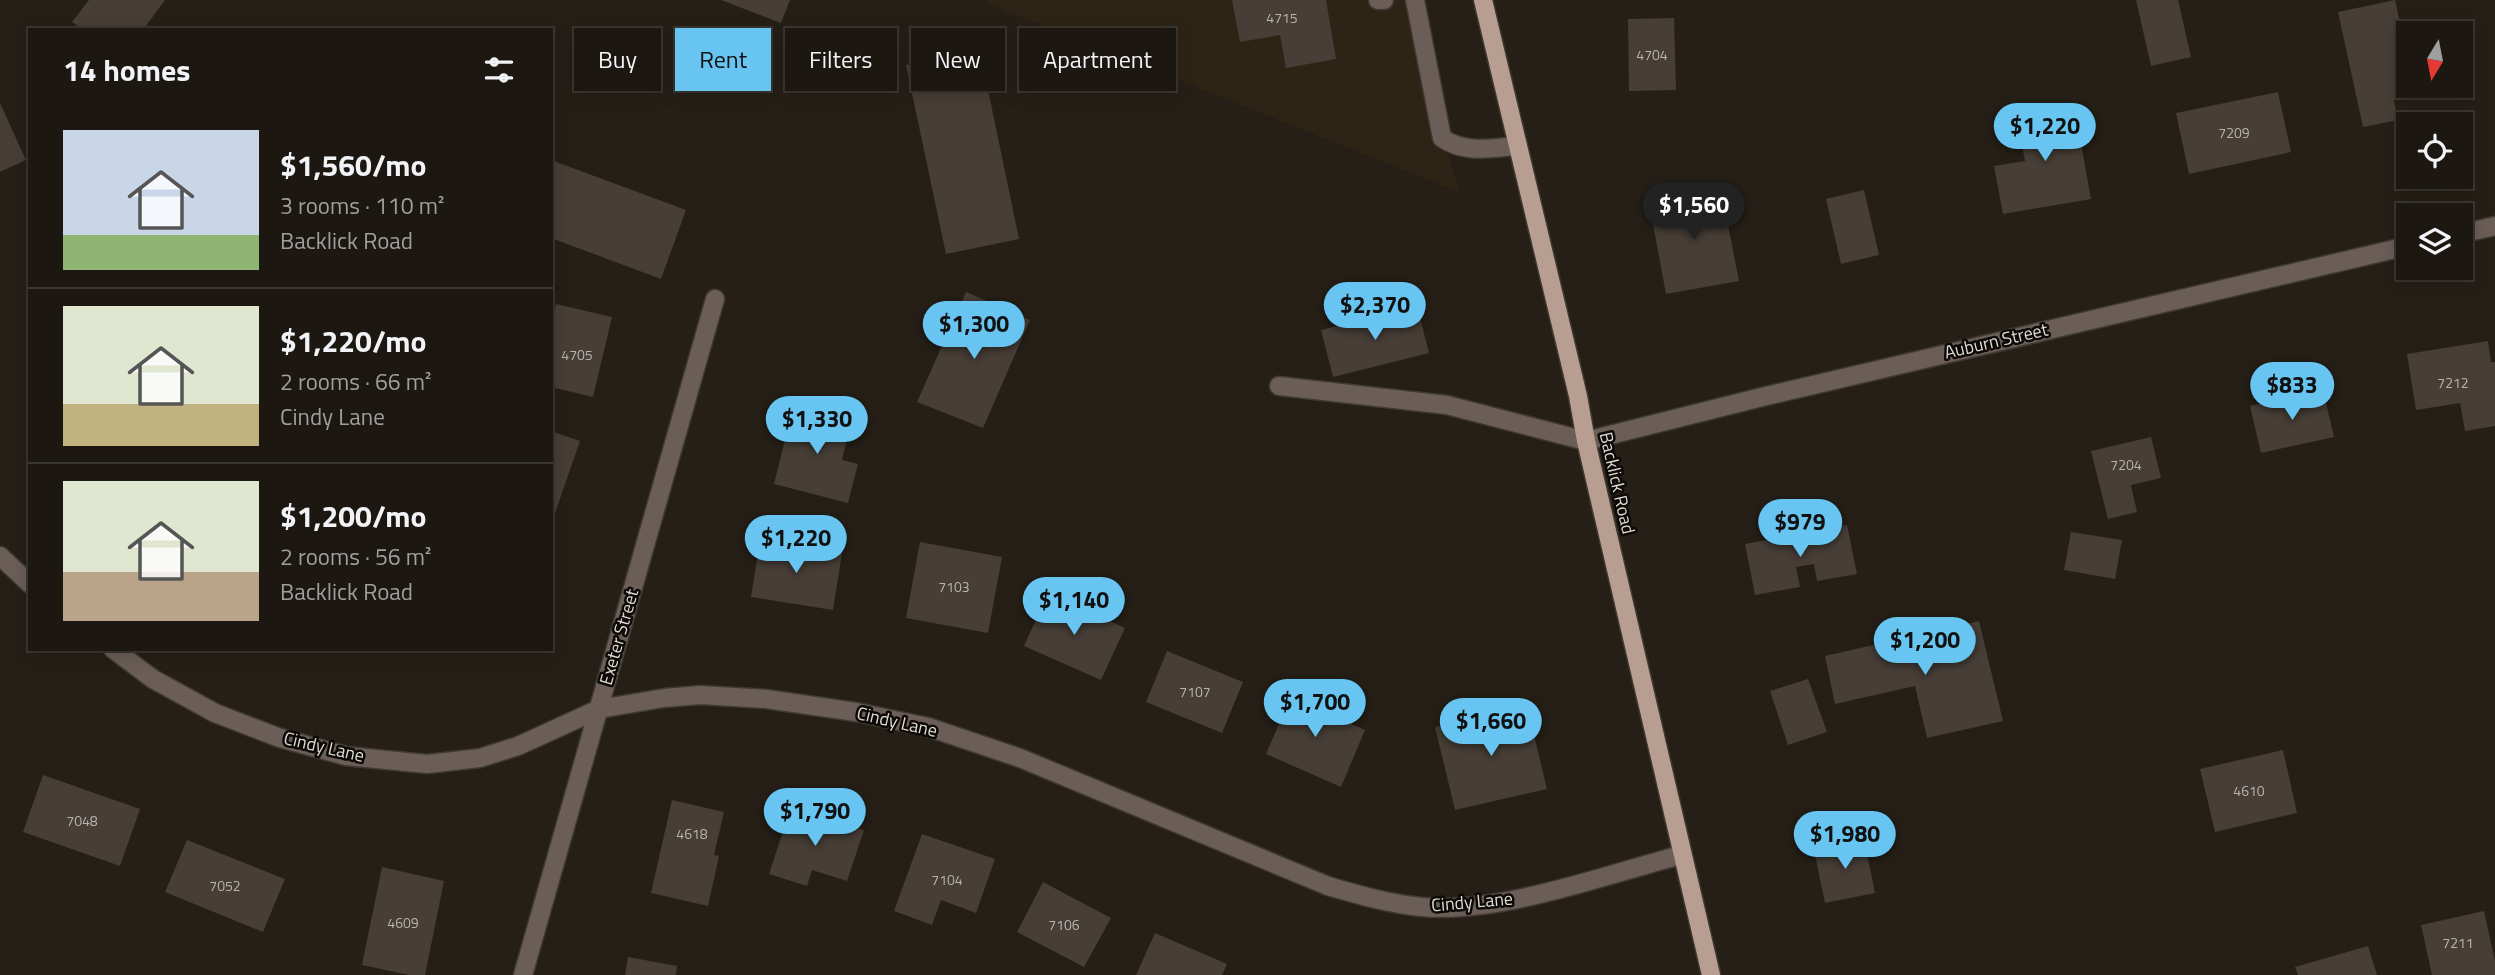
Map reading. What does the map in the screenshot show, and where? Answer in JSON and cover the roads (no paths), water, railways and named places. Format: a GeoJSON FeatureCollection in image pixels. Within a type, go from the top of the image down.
{"type":"FeatureCollection","features":[{"type":"Feature","properties":{"kind":"main road","name":"Backlick Road"},"geometry":{"type":"LineString","coordinates":[[1483,0],[1578,396],[1681,855],[1711,975]]}},
{"type":"Feature","properties":{"kind":"street"},"geometry":{"type":"LineString","coordinates":[[1378,0],[1384,0]]}},
{"type":"Feature","properties":{"kind":"street"},"geometry":{"type":"LineString","coordinates":[[1415,0],[1442,138],[1452,145],[1470,149],[1517,146]]}},
{"type":"Feature","properties":{"kind":"street"},"geometry":{"type":"LineString","coordinates":[[2473,231],[2495,226]]}},
{"type":"Feature","properties":{"kind":"street","name":"Auburn Street"},"geometry":{"type":"LineString","coordinates":[[1586,441],[1846,377],[2396,249]]}},
{"type":"Feature","properties":{"kind":"street","name":"Exeter Street"},"geometry":{"type":"LineString","coordinates":[[523,975],[715,299]]}},
{"type":"Feature","properties":{"kind":"street"},"geometry":{"type":"LineString","coordinates":[[1279,386],[1447,405],[1586,441]]}},
{"type":"Feature","properties":{"kind":"street"},"geometry":{"type":"LineString","coordinates":[[0,556],[28,582]]}},
{"type":"Feature","properties":{"kind":"street","name":"Cindy Lane"},"geometry":{"type":"LineString","coordinates":[[116,651],[153,679],[215,713],[280,738],[346,755],[427,764],[480,758],[518,746],[598,709],[664,698],[701,695],[766,699],[843,710],[928,727],[1020,758],[1328,886],[1367,898],[1424,907],[1467,906],[1527,897],[1681,855]]}}]}
